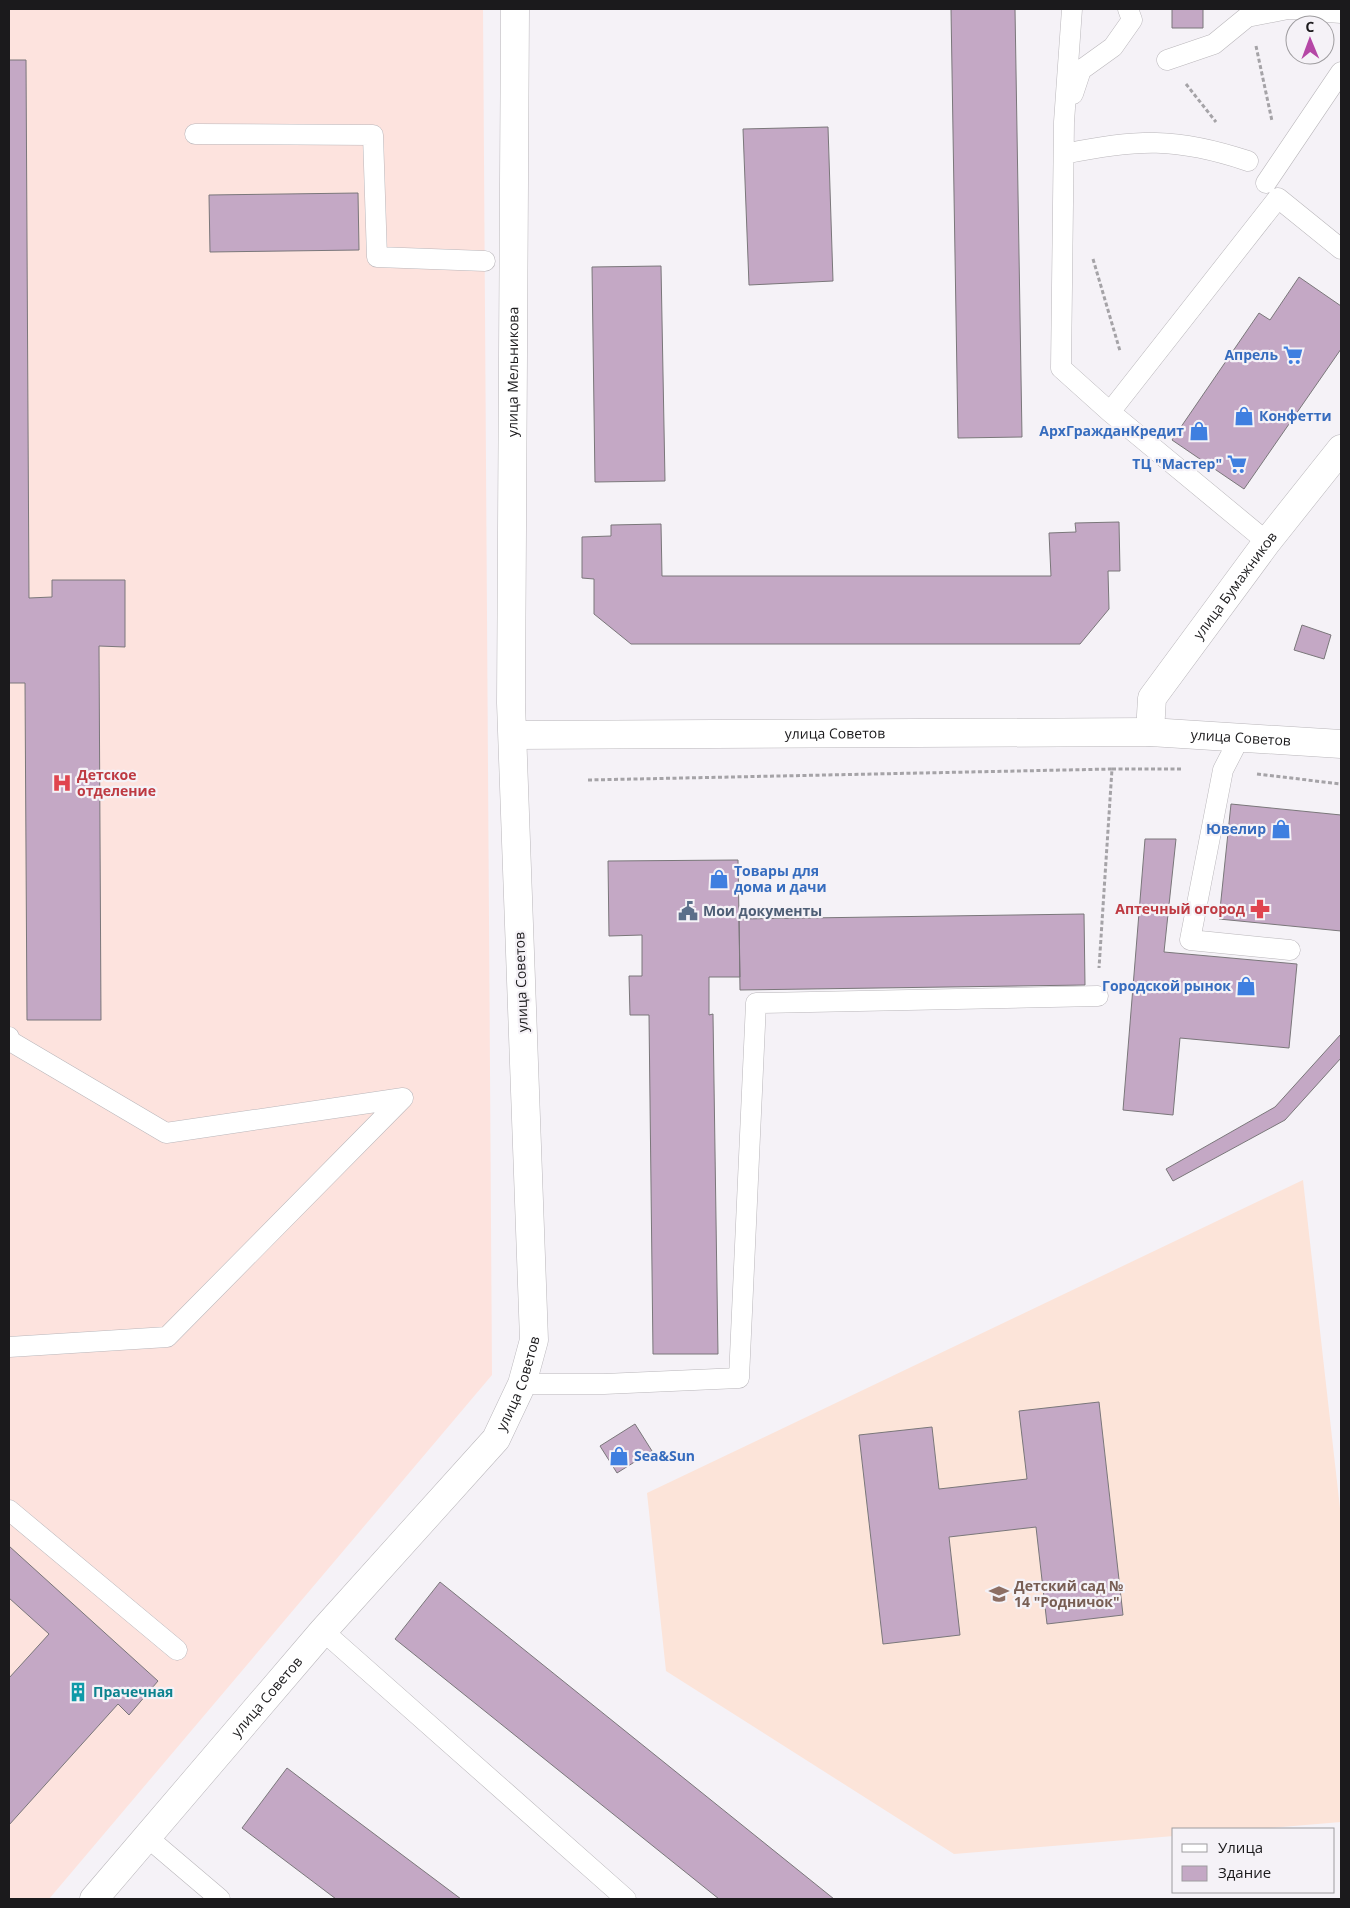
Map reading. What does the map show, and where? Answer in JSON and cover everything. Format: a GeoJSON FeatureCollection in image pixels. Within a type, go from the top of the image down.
{"type":"FeatureCollection","features":[{"type":"Feature","properties":{"kind":"street","name":"улица Мельникова"},"geometry":{"type":"LineString","coordinates":[[512,735],[515,9]]}},
{"type":"Feature","properties":{"kind":"street","name":"улица Бумажников"},"geometry":{"type":"LineString","coordinates":[[1150,732],[1152,698],[1267,542],[1341,449]]}},
{"type":"Feature","properties":{"kind":"street","name":"улица Советов"},"geometry":{"type":"LineString","coordinates":[[94,1899],[323,1631],[496,1439],[522,1384],[534,1340],[512,735],[1150,732],[1341,744]]}},
{"type":"Feature","properties":{"kind":"lane"},"geometry":{"type":"LineString","coordinates":[[1072,9],[1064,122],[1062,368],[1110,412],[1267,542]]}},
{"type":"Feature","properties":{"kind":"lane"},"geometry":{"type":"LineString","coordinates":[[1064,122],[1081,70],[1113,47],[1132,20],[1128,9]]}},
{"type":"Feature","properties":{"kind":"lane"},"geometry":{"type":"LineString","coordinates":[[1167,60],[1214,44],[1247,17],[1289,9],[1341,13]]}},
{"type":"Feature","properties":{"kind":"lane"},"geometry":{"type":"LineString","coordinates":[[1266,183],[1341,72]]}},
{"type":"Feature","properties":{"kind":"lane"},"geometry":{"type":"LineString","coordinates":[[195,134],[373,135],[377,257],[486,261]]}},
{"type":"Feature","properties":{"kind":"lane"},"geometry":{"type":"LineString","coordinates":[[1064,154],[1110,144],[1171,142],[1210,148],[1248,161]]}},
{"type":"Feature","properties":{"kind":"lane"},"geometry":{"type":"LineString","coordinates":[[1110,412],[1278,198],[1341,249]]}},
{"type":"Feature","properties":{"kind":"lane"},"geometry":{"type":"LineString","coordinates":[[1240,738],[1223,770],[1190,940],[1290,950]]}},
{"type":"Feature","properties":{"kind":"lane"},"geometry":{"type":"LineString","coordinates":[[522,1384],[604,1384],[739,1378],[756,1004],[1098,996]]}},
{"type":"Feature","properties":{"kind":"lane"},"geometry":{"type":"LineString","coordinates":[[9,1037],[10,1041],[166,1132],[403,1098],[166,1337],[9,1346]]}},
{"type":"Feature","properties":{"kind":"lane"},"geometry":{"type":"LineString","coordinates":[[9,1510],[177,1650]]}},
{"type":"Feature","properties":{"kind":"lane"},"geometry":{"type":"LineString","coordinates":[[323,1631],[626,1899]]}},
{"type":"Feature","properties":{"kind":"lane"},"geometry":{"type":"LineString","coordinates":[[147,1837],[220,1899]]}},
{"type":"Feature","properties":{"kind":"path"},"geometry":{"type":"LineString","coordinates":[[1258,15],[1256,44],[1280,162]]}},
{"type":"Feature","properties":{"kind":"path"},"geometry":{"type":"LineString","coordinates":[[1167,60],[1248,161]]}},
{"type":"Feature","properties":{"kind":"path"},"geometry":{"type":"LineString","coordinates":[[1093,258],[1130,387]]}},
{"type":"Feature","properties":{"kind":"path"},"geometry":{"type":"LineString","coordinates":[[588,780],[1112,769],[1098,996]]}},
{"type":"Feature","properties":{"kind":"shaded area"},"geometry":{"type":"Polygon","coordinates":[[[9,9],[483,9],[492,1375],[49,1899],[9,1899],[9,9]]]}},
{"type":"Feature","properties":{"kind":"shaded area","name":"Детский сад № 14 \"Родничок\""},"geometry":{"type":"Polygon","coordinates":[[[1303,1180],[1341,1517],[1341,1822],[1269,1828],[1172,1828],[1172,1836],[954,1854],[666,1671],[647,1493],[1303,1180]]]}},
{"type":"Feature","properties":{"kind":"building"},"geometry":{"type":"Polygon","coordinates":[[[951,9],[1015,9],[1022,437],[958,438],[951,9]]]}},
{"type":"Feature","properties":{"kind":"building"},"geometry":{"type":"Polygon","coordinates":[[[1172,9],[1203,9],[1203,28],[1172,28],[1172,9]]]}},
{"type":"Feature","properties":{"kind":"building"},"geometry":{"type":"Polygon","coordinates":[[[9,60],[26,60],[29,598],[52,597],[52,580],[125,580],[125,647],[99,646],[101,1020],[27,1020],[25,683],[9,683],[9,60]]]}},
{"type":"Feature","properties":{"kind":"building"},"geometry":{"type":"Polygon","coordinates":[[[828,127],[833,281],[749,285],[743,129],[828,127]]]}},
{"type":"Feature","properties":{"kind":"building"},"geometry":{"type":"Polygon","coordinates":[[[358,193],[359,250],[210,252],[209,195],[358,193]]]}},
{"type":"Feature","properties":{"kind":"building"},"geometry":{"type":"Polygon","coordinates":[[[661,266],[665,481],[595,482],[592,267],[661,266]]]}},
{"type":"Feature","properties":{"kind":"building"},"geometry":{"type":"Polygon","coordinates":[[[1299,277],[1341,306],[1341,349],[1244,489],[1172,440],[1259,313],[1270,320],[1299,277]]]}},
{"type":"Feature","properties":{"kind":"building"},"geometry":{"type":"Polygon","coordinates":[[[1119,522],[1120,571],[1108,571],[1109,609],[1080,644],[631,644],[594,614],[594,579],[582,578],[582,537],[611,536],[611,525],[661,524],[662,576],[1051,576],[1049,533],[1076,532],[1075,523],[1119,522]]]}},
{"type":"Feature","properties":{"kind":"building"},"geometry":{"type":"Polygon","coordinates":[[[1302,625],[1331,635],[1324,659],[1294,650],[1302,625]]]}},
{"type":"Feature","properties":{"kind":"building"},"geometry":{"type":"Polygon","coordinates":[[[1231,804],[1341,815],[1341,931],[1219,919],[1231,804]]]}},
{"type":"Feature","properties":{"kind":"building"},"geometry":{"type":"Polygon","coordinates":[[[1145,839],[1176,839],[1164,952],[1297,964],[1289,1048],[1180,1038],[1173,1115],[1123,1110],[1145,839]]]}},
{"type":"Feature","properties":{"kind":"building"},"geometry":{"type":"Polygon","coordinates":[[[738,860],[740,977],[709,977],[709,1015],[713,1014],[718,1354],[653,1354],[649,1015],[630,1015],[629,976],[642,976],[642,935],[609,936],[608,861],[738,860]]]}},
{"type":"Feature","properties":{"kind":"building"},"geometry":{"type":"Polygon","coordinates":[[[1084,914],[1085,985],[740,990],[739,919],[1084,914]]]}},
{"type":"Feature","properties":{"kind":"building"},"geometry":{"type":"Polygon","coordinates":[[[1341,1034],[1341,1058],[1285,1120],[1173,1181],[1166,1169],[1275,1107],[1341,1034]]]}},
{"type":"Feature","properties":{"kind":"building"},"geometry":{"type":"Polygon","coordinates":[[[1099,1402],[1123,1615],[1047,1624],[1036,1527],[949,1537],[960,1635],[883,1644],[859,1435],[932,1427],[939,1489],[1027,1479],[1019,1411],[1099,1402]]]}},
{"type":"Feature","properties":{"kind":"building"},"geometry":{"type":"Polygon","coordinates":[[[635,1424],[652,1451],[617,1473],[600,1446],[635,1424]]]}},
{"type":"Feature","properties":{"kind":"building","name":"Прачечная"},"geometry":{"type":"Polygon","coordinates":[[[9,1546],[158,1681],[129,1715],[118,1704],[9,1825],[9,1678],[49,1634],[9,1598],[9,1546]]]}},
{"type":"Feature","properties":{"kind":"building"},"geometry":{"type":"Polygon","coordinates":[[[440,1582],[834,1899],[719,1899],[395,1639],[440,1582]]]}},
{"type":"Feature","properties":{"kind":"building"},"geometry":{"type":"Polygon","coordinates":[[[287,1768],[461,1899],[336,1899],[242,1828],[287,1768]]]}},
{"type":"Feature","properties":{"kind":"place","name":"Апрель"},"geometry":{"type":"Point","coordinates":[1293,355]}},
{"type":"Feature","properties":{"kind":"place","name":"Конфетти"},"geometry":{"type":"Point","coordinates":[1244,416]}},
{"type":"Feature","properties":{"kind":"place","name":"АрхГражданКредит"},"geometry":{"type":"Point","coordinates":[1199,431]}},
{"type":"Feature","properties":{"kind":"place","name":"ТЦ \"Мастер\""},"geometry":{"type":"Point","coordinates":[1237,464]}},
{"type":"Feature","properties":{"kind":"place","name":"Детское отделение"},"geometry":{"type":"Point","coordinates":[62,783]}},
{"type":"Feature","properties":{"kind":"place","name":"Ювелир"},"geometry":{"type":"Point","coordinates":[1281,829]}},
{"type":"Feature","properties":{"kind":"place","name":"Товары для дома и дачи"},"geometry":{"type":"Point","coordinates":[719,879]}},
{"type":"Feature","properties":{"kind":"place","name":"Аптечный огород"},"geometry":{"type":"Point","coordinates":[1260,909]}},
{"type":"Feature","properties":{"kind":"place","name":"Мои документы"},"geometry":{"type":"Point","coordinates":[688,911]}},
{"type":"Feature","properties":{"kind":"place","name":"Городской рынок"},"geometry":{"type":"Point","coordinates":[1246,986]}},
{"type":"Feature","properties":{"kind":"place","name":"Sea&Sun"},"geometry":{"type":"Point","coordinates":[619,1456]}},
{"type":"Feature","properties":{"kind":"place","name":"Детский сад № 14 \"Родничок\""},"geometry":{"type":"Point","coordinates":[999,1594]}},
{"type":"Feature","properties":{"kind":"place","name":"Прачечная"},"geometry":{"type":"Point","coordinates":[78,1692]}}]}
